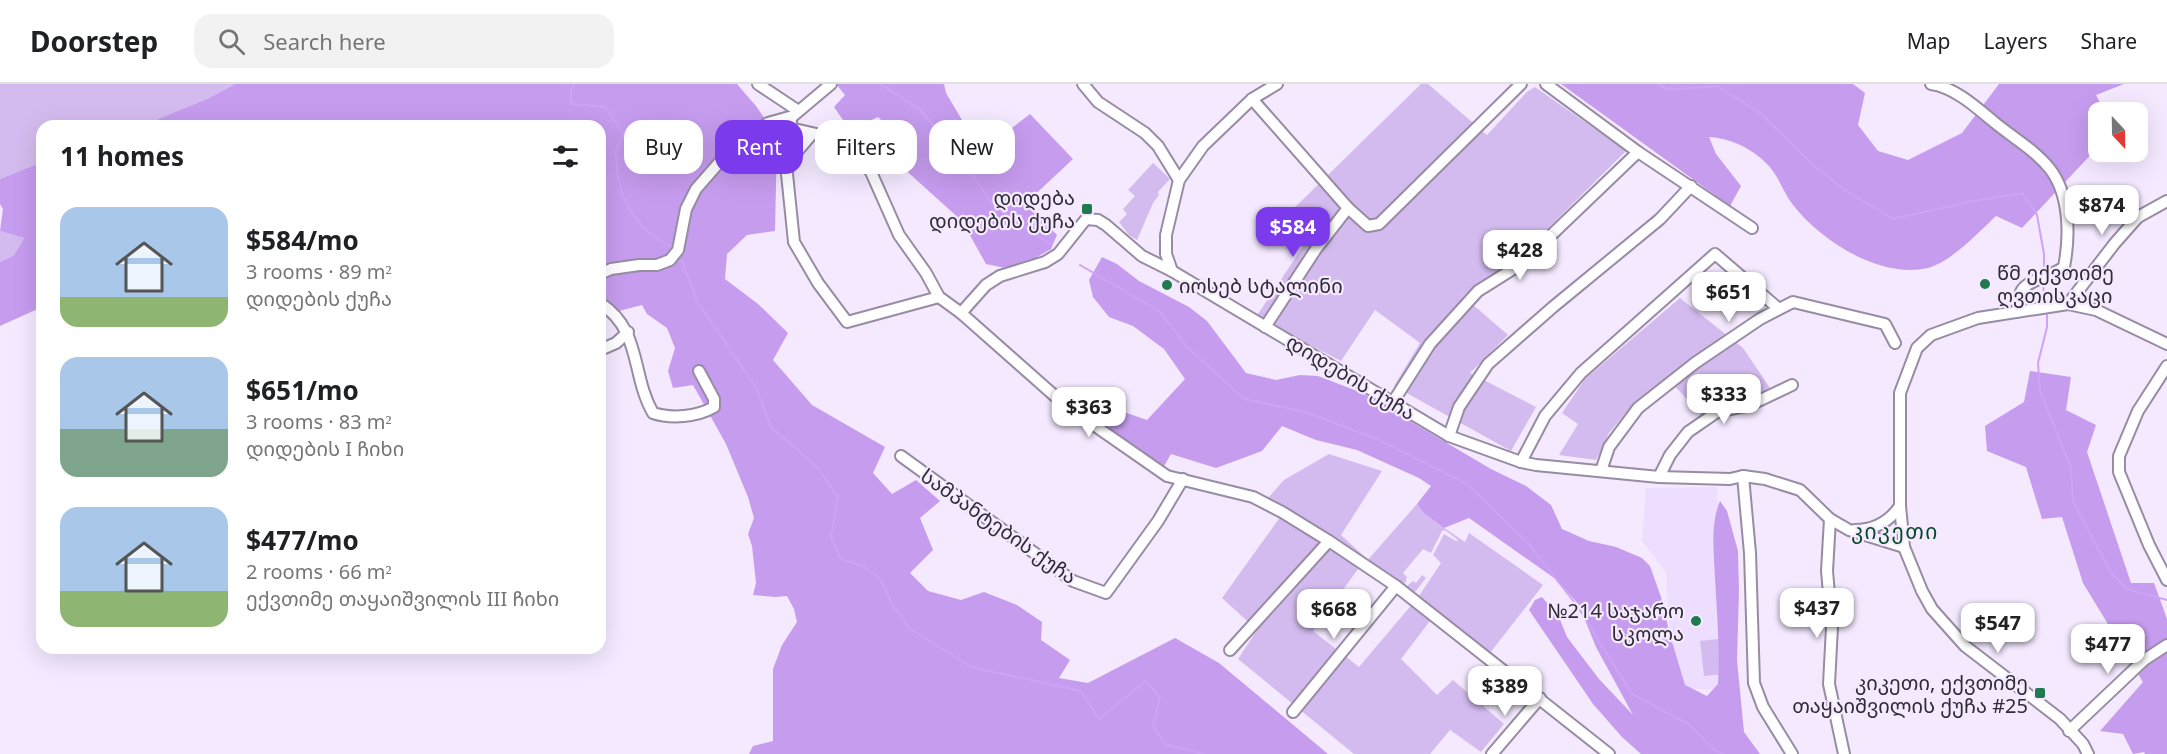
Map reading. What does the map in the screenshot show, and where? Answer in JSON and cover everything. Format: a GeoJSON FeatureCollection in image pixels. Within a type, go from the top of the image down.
{"type":"FeatureCollection","features":[{"type":"Feature","properties":{"kind":"street"},"geometry":{"type":"LineString","coordinates":[[758,84],[795,113]]}},
{"type":"Feature","properties":{"kind":"street"},"geometry":{"type":"LineString","coordinates":[[606,271],[639,265],[657,265],[670,260],[678,250],[686,209],[696,189],[735,146],[768,123],[795,113],[831,84]]}},
{"type":"Feature","properties":{"kind":"street"},"geometry":{"type":"LineString","coordinates":[[1083,84],[1098,102],[1145,133],[1158,146],[1179,180]]}},
{"type":"Feature","properties":{"kind":"street"},"geometry":{"type":"LineString","coordinates":[[1252,99],[1348,208],[1368,226],[1379,224],[1521,84]]}},
{"type":"Feature","properties":{"kind":"street"},"geometry":{"type":"LineString","coordinates":[[1546,84],[1638,152],[1752,228]]}},
{"type":"Feature","properties":{"kind":"street"},"geometry":{"type":"LineString","coordinates":[[1931,84],[1956,94],[2030,150],[2049,169],[2062,194],[2069,242],[2064,267],[2049,277],[2028,284],[2021,290],[2017,312]]}},
{"type":"Feature","properties":{"kind":"street"},"geometry":{"type":"LineString","coordinates":[[1172,271],[1166,254],[1166,235],[1179,180],[1203,146],[1252,99],[1269,86]]}},
{"type":"Feature","properties":{"kind":"street"},"geometry":{"type":"LineString","coordinates":[[793,120],[795,113]]}},
{"type":"Feature","properties":{"kind":"street"},"geometry":{"type":"LineString","coordinates":[[803,132],[825,136],[851,149],[871,172],[899,235],[926,273],[939,297],[1065,405],[1167,476],[1253,497],[1329,541],[1396,585],[1609,754]]}},
{"type":"Feature","properties":{"kind":"street"},"geometry":{"type":"LineString","coordinates":[[803,145],[812,134]]}},
{"type":"Feature","properties":{"kind":"street"},"geometry":{"type":"LineString","coordinates":[[1394,402],[1430,344],[1478,291],[1521,264],[1638,152]]}},
{"type":"Feature","properties":{"kind":"street"},"geometry":{"type":"LineString","coordinates":[[787,174],[794,242],[818,283],[847,322],[939,297]]}},
{"type":"Feature","properties":{"kind":"street"},"geometry":{"type":"LineString","coordinates":[[1449,436],[1459,407],[1488,364],[1660,219],[1691,186]]}},
{"type":"Feature","properties":{"kind":"street"},"geometry":{"type":"LineString","coordinates":[[2068,304],[2138,217],[2167,201]]}},
{"type":"Feature","properties":{"kind":"street"},"geometry":{"type":"LineString","coordinates":[[1265,327],[1316,249],[1348,208]]}},
{"type":"Feature","properties":{"kind":"street","name":"დიდების ქუჩა"},"geometry":{"type":"LineString","coordinates":[[960,313],[986,285],[1000,276],[1045,261],[1058,254],[1086,219],[1098,220],[1142,256],[1172,271],[1449,436],[1521,462],[1536,465],[1659,477],[1730,479],[1743,476],[1780,482],[1800,490],[1830,519],[1849,530],[1904,548]]}},
{"type":"Feature","properties":{"kind":"street"},"geometry":{"type":"LineString","coordinates":[[1521,462],[1545,416],[1581,373],[1715,254],[1779,309]]}},
{"type":"Feature","properties":{"kind":"street"},"geometry":{"type":"LineString","coordinates":[[1601,471],[1609,447],[1638,408],[1695,363],[1760,319],[1793,302],[1885,324],[1895,343]]}},
{"type":"Feature","properties":{"kind":"street"},"geometry":{"type":"LineString","coordinates":[[2088,754],[2083,744],[2060,719],[1965,646],[1932,609],[1922,591],[1904,548],[1900,506],[1899,393],[1917,348],[1931,335],[1978,318],[2068,304],[2096,310],[2167,344]]}},
{"type":"Feature","properties":{"kind":"street"},"geometry":{"type":"LineString","coordinates":[[606,307],[622,321],[628,332],[642,390],[653,413],[666,417],[705,412],[714,408],[714,399],[699,371]]}},
{"type":"Feature","properties":{"kind":"street"},"geometry":{"type":"LineString","coordinates":[[606,347],[616,343],[628,332]]}},
{"type":"Feature","properties":{"kind":"street"},"geometry":{"type":"LineString","coordinates":[[2167,366],[2138,411],[2119,456],[2119,472],[2149,545],[2167,580]]}},
{"type":"Feature","properties":{"kind":"street"},"geometry":{"type":"LineString","coordinates":[[1659,477],[1670,455],[1688,432],[1717,412],[1750,405],[1792,385]]}},
{"type":"Feature","properties":{"kind":"street","name":"სამპანტების ქუჩა"},"geometry":{"type":"LineString","coordinates":[[901,456],[1073,581],[1106,593],[1158,521],[1183,479]]}},
{"type":"Feature","properties":{"kind":"street"},"geometry":{"type":"LineString","coordinates":[[1743,476],[1750,553],[1754,683],[1763,707],[1792,754]]}},
{"type":"Feature","properties":{"kind":"street"},"geometry":{"type":"LineString","coordinates":[[1849,530],[1878,526],[1893,517],[1900,506]]}},
{"type":"Feature","properties":{"kind":"street"},"geometry":{"type":"LineString","coordinates":[[1830,519],[1827,571],[1832,627],[1829,684],[1844,754]]}},
{"type":"Feature","properties":{"kind":"street"},"geometry":{"type":"LineString","coordinates":[[1230,650],[1329,541]]}},
{"type":"Feature","properties":{"kind":"street"},"geometry":{"type":"LineString","coordinates":[[1293,712],[1396,585]]}},
{"type":"Feature","properties":{"kind":"street"},"geometry":{"type":"LineString","coordinates":[[2069,731],[2144,660],[2167,645]]}},
{"type":"Feature","properties":{"kind":"street"},"geometry":{"type":"LineString","coordinates":[[1492,754],[1540,698]]}},
{"type":"Feature","properties":{"kind":"shaded area"},"geometry":{"type":"Polygon","coordinates":[[[0,84],[235,84],[209,98],[156,120],[36,120],[36,164],[0,179],[0,84]]]}},
{"type":"Feature","properties":{"kind":"shaded area"},"geometry":{"type":"Polygon","coordinates":[[[235,84],[737,84],[765,120],[715,120],[715,174],[776,174],[775,231],[747,235],[727,254],[725,279],[758,304],[788,333],[773,360],[812,405],[885,447],[873,473],[892,494],[916,480],[940,501],[920,518],[933,550],[910,573],[928,591],[961,600],[984,592],[1017,605],[1042,622],[1041,640],[1070,660],[1059,678],[1088,683],[1175,638],[1219,663],[1328,754],[749,754],[753,746],[773,741],[773,669],[782,645],[797,622],[794,609],[787,596],[753,595],[756,583],[752,546],[748,534],[754,518],[748,497],[726,444],[693,385],[673,388],[668,371],[675,348],[667,328],[647,314],[642,305],[606,314],[606,120],[156,120],[209,98],[235,84]]]}},
{"type":"Feature","properties":{"kind":"shaded area"},"geometry":{"type":"Polygon","coordinates":[[[836,84],[944,84],[946,93],[962,120],[929,120],[929,174],[1015,174],[1015,126],[1030,114],[1073,159],[1026,203],[1057,235],[1051,249],[1015,270],[986,264],[962,221],[910,174],[917,174],[917,120],[881,120],[878,117],[872,120],[843,120],[834,107],[845,95],[836,84]]]}},
{"type":"Feature","properties":{"kind":"shaded area"},"geometry":{"type":"Polygon","coordinates":[[[1421,84],[1428,84],[1487,135],[1527,92],[1535,87],[1626,151],[1525,251],[1463,296],[1508,335],[1470,373],[1536,407],[1511,451],[1394,386],[1420,343],[1375,310],[1341,361],[1256,317],[1310,236],[1286,216],[1421,84]]]}},
{"type":"Feature","properties":{"kind":"shaded area"},"geometry":{"type":"Polygon","coordinates":[[[1561,84],[1853,84],[1865,93],[1858,125],[1878,151],[1908,160],[1962,133],[1999,84],[2124,84],[2096,95],[2100,102],[2088,102],[2088,158],[2022,228],[1996,216],[1946,260],[1928,268],[1910,270],[1891,268],[1853,254],[1835,244],[1819,232],[1793,205],[1770,167],[1760,158],[1747,148],[1725,139],[1709,137],[1716,154],[1741,186],[1730,206],[1561,84]]]}},
{"type":"Feature","properties":{"kind":"shaded area"},"geometry":{"type":"Polygon","coordinates":[[[1153,163],[1170,179],[1158,192],[1159,195],[1153,203],[1137,240],[1129,235],[1119,222],[1127,214],[1123,209],[1135,196],[1128,190],[1153,163]]]}},
{"type":"Feature","properties":{"kind":"shaded area"},"geometry":{"type":"Polygon","coordinates":[[[36,164],[36,310],[0,326],[0,262],[14,255],[24,238],[0,231],[3,209],[0,204],[0,179],[36,164]]]}},
{"type":"Feature","properties":{"kind":"shaded area"},"geometry":{"type":"Polygon","coordinates":[[[0,231],[24,238],[14,255],[0,262],[0,231]]]}},
{"type":"Feature","properties":{"kind":"shaded area"},"geometry":{"type":"Polygon","coordinates":[[[1102,257],[1117,264],[1139,281],[1189,307],[1207,321],[1246,373],[1276,380],[1300,375],[1318,376],[1357,391],[1382,403],[1491,469],[1526,486],[1551,505],[1562,529],[1589,541],[1616,547],[1642,558],[1650,566],[1661,597],[1685,685],[1707,696],[1718,684],[1713,539],[1720,501],[1727,511],[1738,551],[1737,660],[1744,732],[1760,754],[1641,754],[1622,737],[1593,704],[1529,610],[1535,600],[1542,597],[1559,617],[1567,637],[1599,679],[1633,715],[1596,647],[1579,605],[1557,580],[1469,518],[1444,528],[1424,513],[1417,504],[1431,486],[1419,478],[1357,450],[1316,440],[1282,426],[1262,451],[1216,468],[1171,454],[1160,473],[1101,436],[1124,412],[1147,420],[1185,379],[1164,349],[1133,326],[1109,317],[1093,297],[1089,280],[1102,257]]]}},
{"type":"Feature","properties":{"kind":"shaded area"},"geometry":{"type":"Polygon","coordinates":[[[1680,298],[1743,348],[1770,388],[1747,400],[1716,407],[1702,415],[1667,378],[1633,404],[1609,433],[1596,460],[1559,455],[1578,424],[1562,413],[1585,379],[1680,298]]]}},
{"type":"Feature","properties":{"kind":"shaded area"},"geometry":{"type":"Polygon","coordinates":[[[2030,371],[2071,377],[2066,410],[2096,425],[2087,452],[2131,583],[2154,583],[2167,619],[2167,754],[2145,754],[2144,752],[2133,754],[2123,734],[2100,731],[2143,682],[2083,583],[2062,517],[2042,519],[2026,467],[1987,451],[1985,426],[2024,402],[2030,371]]]}},
{"type":"Feature","properties":{"kind":"shaded area"},"geometry":{"type":"Polygon","coordinates":[[[1329,454],[1382,471],[1341,535],[1366,558],[1313,631],[1359,667],[1419,596],[1441,563],[1433,555],[1444,534],[1458,540],[1445,530],[1442,531],[1431,553],[1423,549],[1403,573],[1407,577],[1405,584],[1407,586],[1413,581],[1416,583],[1422,575],[1426,578],[1412,593],[1366,562],[1417,504],[1433,520],[1465,542],[1469,533],[1543,585],[1490,653],[1436,613],[1401,659],[1437,695],[1453,680],[1504,724],[1481,752],[1450,730],[1430,754],[1354,754],[1238,659],[1257,630],[1222,598],[1281,516],[1261,506],[1284,480],[1329,454]]]}},
{"type":"Feature","properties":{"kind":"shaded area","name":"№214 საჯარო სკოლა"},"geometry":{"type":"Polygon","coordinates":[[[1717,487],[1726,676],[1717,689],[1685,689],[1672,670],[1666,572],[1642,541],[1646,488],[1717,487]]]}},
{"type":"Feature","properties":{"kind":"shaded area"},"geometry":{"type":"Polygon","coordinates":[[[1719,639],[1723,674],[1704,676],[1700,641],[1719,639]]]}},
{"type":"Feature","properties":{"kind":"waterway"},"geometry":{"type":"LineString","coordinates":[[575,84],[571,89],[571,104],[605,107],[624,134],[617,149],[617,170],[622,194],[634,216],[651,234],[672,247]]}},
{"type":"Feature","properties":{"kind":"waterway"},"geometry":{"type":"LineString","coordinates":[[880,84],[919,109],[954,149],[994,206],[1051,244]]}},
{"type":"Feature","properties":{"kind":"waterway"},"geometry":{"type":"LineString","coordinates":[[1658,84],[1669,90],[1717,86],[1759,112],[1814,166],[1845,190],[1893,219],[1973,201],[2023,193],[2037,215],[2044,254],[2044,269]]}},
{"type":"Feature","properties":{"kind":"waterway"},"geometry":{"type":"LineString","coordinates":[[682,261],[697,301],[756,388],[771,427],[816,466],[838,497],[831,537],[841,559],[863,566],[881,579],[892,604],[909,628],[971,667],[1081,691],[1099,719],[1146,681],[1160,698],[1153,726],[1165,744],[1203,754]]}},
{"type":"Feature","properties":{"kind":"waterway"},"geometry":{"type":"LineString","coordinates":[[1080,265],[1159,311],[1187,347],[1244,399],[1306,412],[1379,440],[1467,484],[1528,543],[1578,607],[1632,694],[1690,725],[1714,750],[1724,754]]}},
{"type":"Feature","properties":{"kind":"waterway"},"geometry":{"type":"LineString","coordinates":[[2043,282],[2044,294]]}},
{"type":"Feature","properties":{"kind":"waterway"},"geometry":{"type":"LineString","coordinates":[[2047,315],[2047,327],[2038,363],[2040,391],[2071,468],[2073,501],[2111,573],[2127,589],[2167,600]]}},
{"type":"Feature","properties":{"kind":"place","name":"დიდება დიდების ქუჩა"},"geometry":{"type":"Point","coordinates":[1087,209]}},
{"type":"Feature","properties":{"kind":"place","name":"წმ ექვთიმე ღვთისკაცი"},"geometry":{"type":"Point","coordinates":[1985,284]}},
{"type":"Feature","properties":{"kind":"place","name":"იოსებ სტალინი"},"geometry":{"type":"Point","coordinates":[1167,285]}},
{"type":"Feature","properties":{"kind":"place","name":"№214 საჯარო სკოლა"},"geometry":{"type":"Point","coordinates":[1696,621]}},
{"type":"Feature","properties":{"kind":"place","name":"კიკეთი, ექვთიმე თაყაიშვილის ქუჩა #25"},"geometry":{"type":"Point","coordinates":[2040,693]}},
{"type":"Feature","properties":{"kind":"district","name":"კიკეთი"},"geometry":{"type":"Point","coordinates":[1895,531]}}]}
